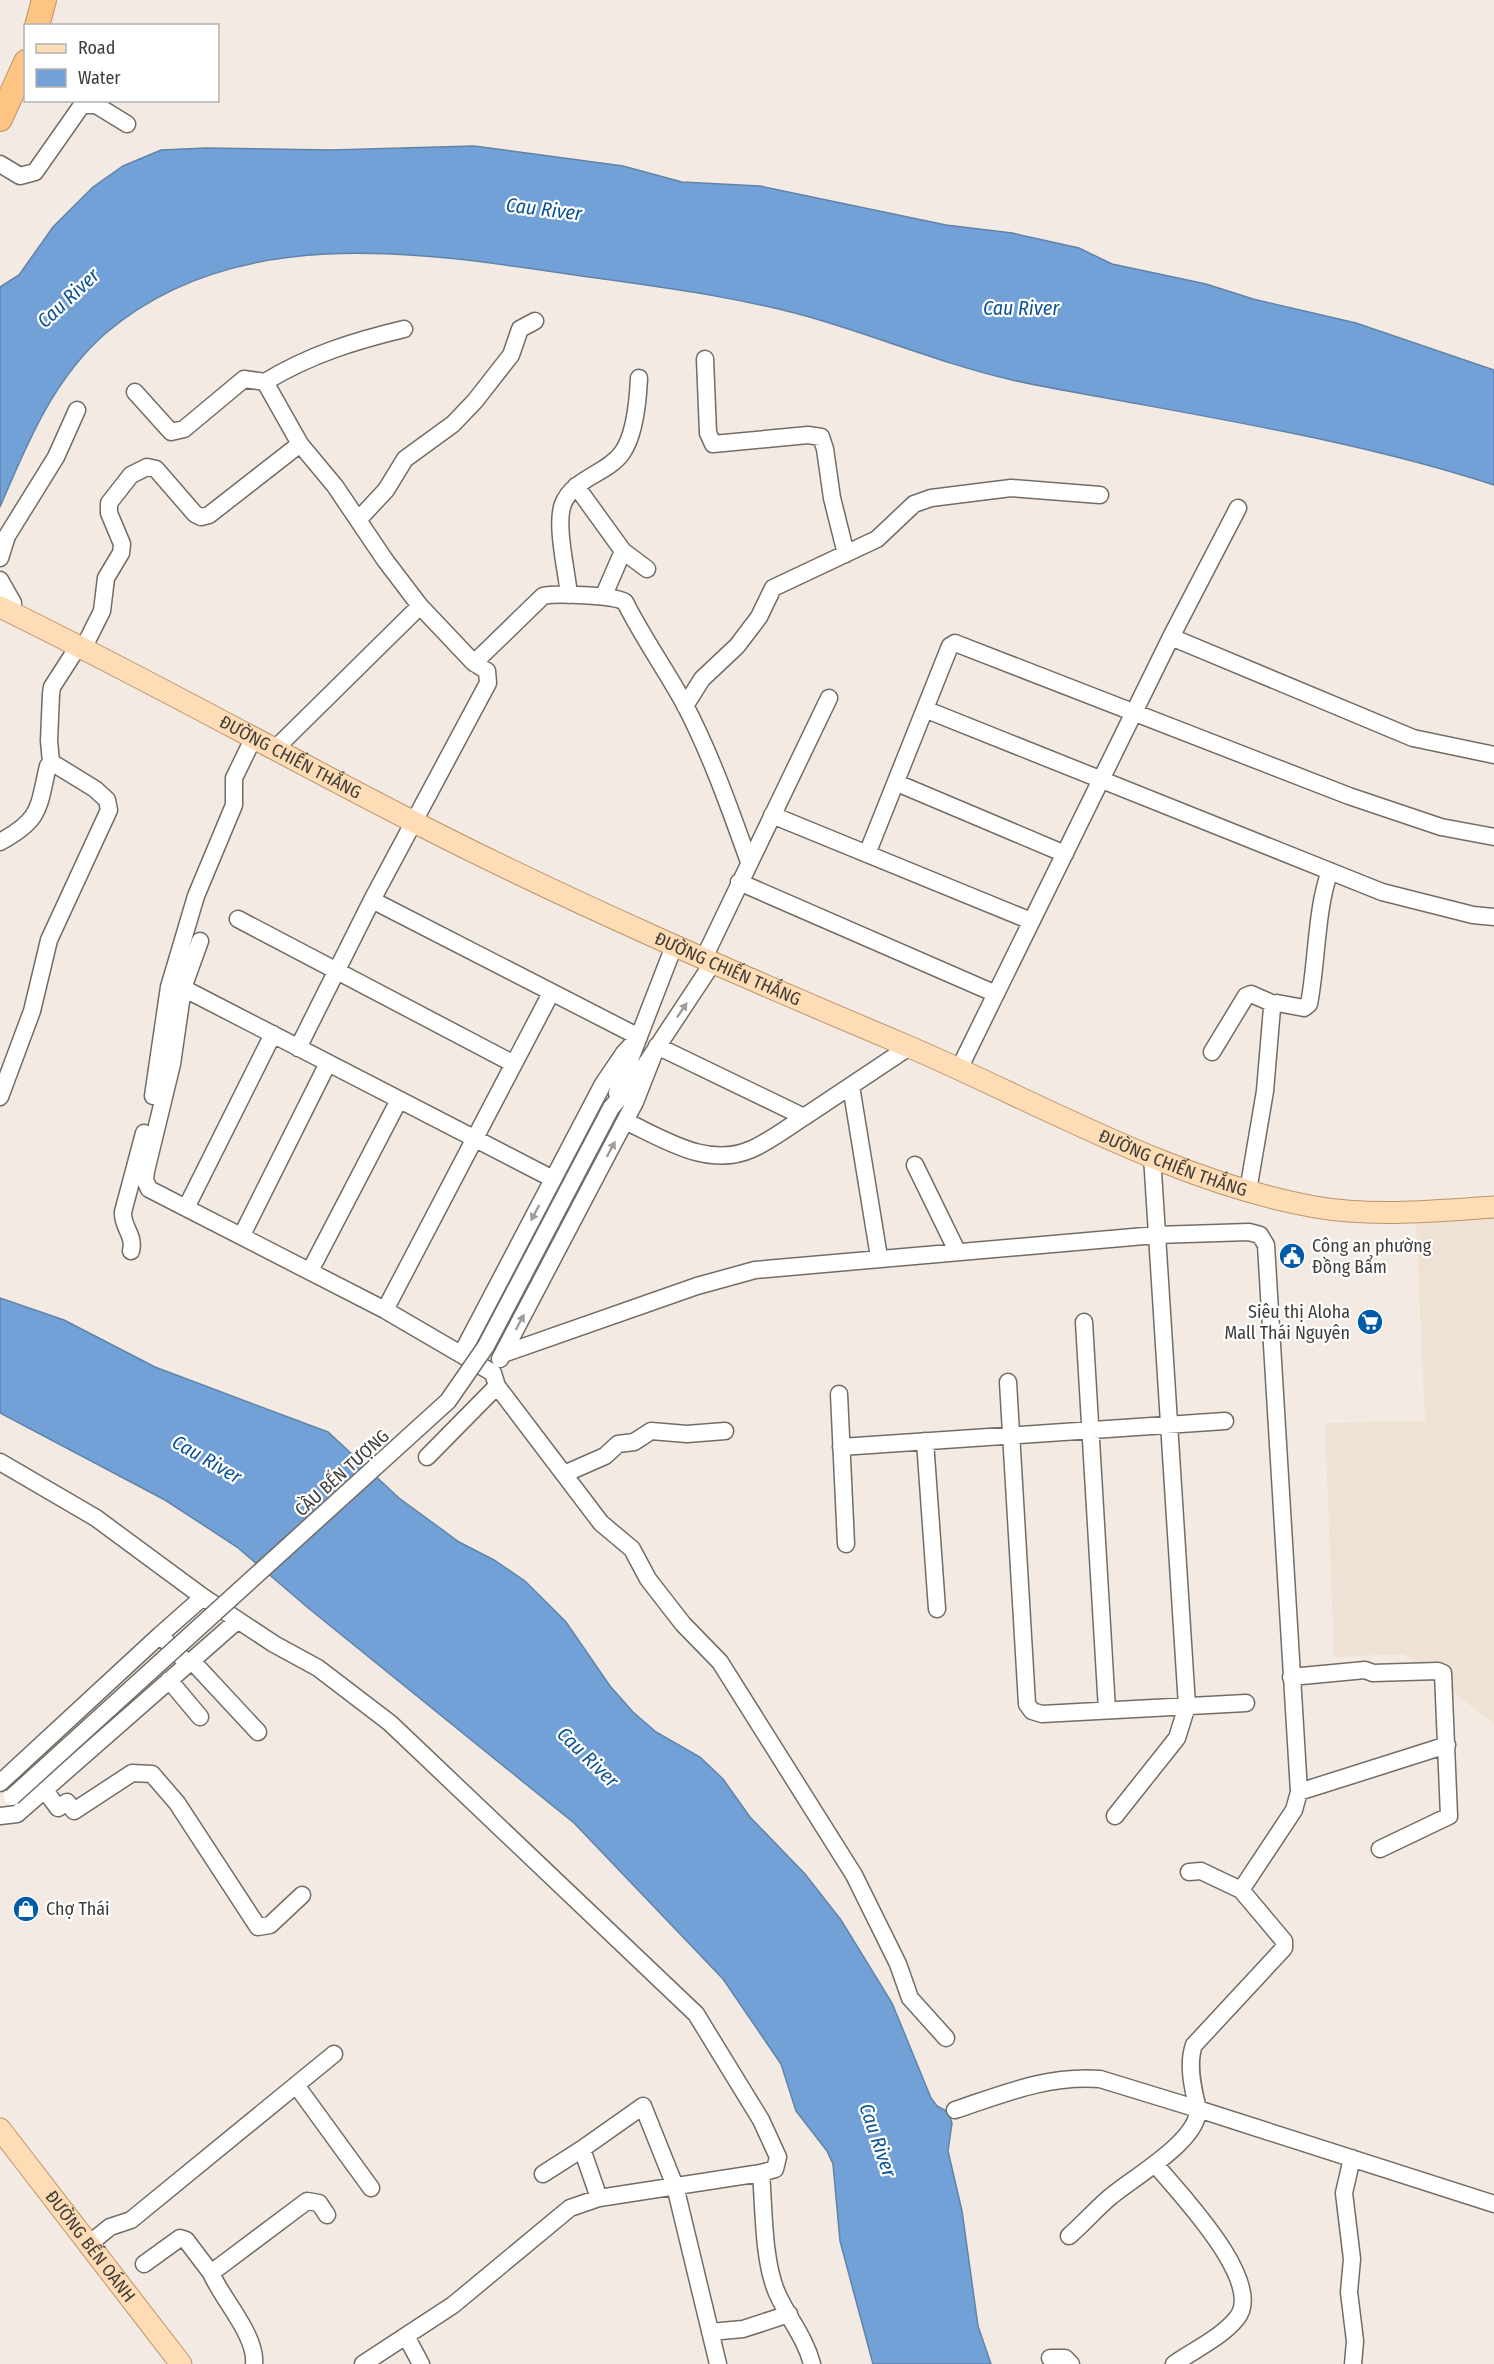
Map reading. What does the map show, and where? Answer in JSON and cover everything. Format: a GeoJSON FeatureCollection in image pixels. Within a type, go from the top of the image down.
{"type":"FeatureCollection","features":[{"type":"Feature","properties":{"kind":"highway"},"geometry":{"type":"LineString","coordinates":[[38,24],[44,0]]}},
{"type":"Feature","properties":{"kind":"highway"},"geometry":{"type":"LineString","coordinates":[[0,119],[24,66]]}},
{"type":"Feature","properties":{"kind":"main road","name":"ĐƯỜNG CHIẾN THẮNG"},"geometry":{"type":"LineString","coordinates":[[5,610],[82,646],[416,823],[707,962],[909,1047],[1152,1156],[1248,1191],[1317,1207],[1375,1212],[1494,1207]]}},
{"type":"Feature","properties":{"kind":"main road","name":"ĐƯỜNG BẾN OÁNH"},"geometry":{"type":"LineString","coordinates":[[0,2130],[178,2363]]}},
{"type":"Feature","properties":{"kind":"street"},"geometry":{"type":"LineString","coordinates":[[0,164],[20,176],[35,172],[82,105],[96,105],[127,124]]}},
{"type":"Feature","properties":{"kind":"street"},"geometry":{"type":"LineString","coordinates":[[358,519],[386,490],[405,459],[453,424],[475,401],[510,355],[520,330],[535,321]]}},
{"type":"Feature","properties":{"kind":"street"},"geometry":{"type":"LineString","coordinates":[[135,392],[171,432],[184,429],[244,379],[265,382],[308,357],[350,342],[404,329]]}},
{"type":"Feature","properties":{"kind":"street"},"geometry":{"type":"LineString","coordinates":[[705,359],[708,433],[713,444],[808,435],[820,437],[825,449],[832,498],[846,555]]}},
{"type":"Feature","properties":{"kind":"street"},"geometry":{"type":"LineString","coordinates":[[569,595],[560,518],[563,504],[576,486],[622,453],[635,418],[639,378]]}},
{"type":"Feature","properties":{"kind":"street"},"geometry":{"type":"LineString","coordinates":[[265,382],[300,444],[335,486],[420,606],[474,663],[487,671],[488,684],[416,823],[372,900],[298,1048]]}},
{"type":"Feature","properties":{"kind":"street"},"geometry":{"type":"LineString","coordinates":[[0,558],[7,536],[52,465],[77,410]]}},
{"type":"Feature","properties":{"kind":"street"},"geometry":{"type":"LineString","coordinates":[[0,842],[29,820],[39,808],[51,762],[49,741],[51,694],[102,611],[106,578],[121,553],[122,544],[109,513],[110,503],[131,475],[147,467],[156,469],[195,514],[201,517],[209,515],[300,444]]}},
{"type":"Feature","properties":{"kind":"street"},"geometry":{"type":"LineString","coordinates":[[576,486],[623,551],[647,569]]}},
{"type":"Feature","properties":{"kind":"street"},"geometry":{"type":"LineString","coordinates":[[685,706],[702,679],[737,646],[759,617],[773,588],[807,570],[846,555],[884,534],[914,504],[922,500],[1011,488],[1100,495]]}},
{"type":"Feature","properties":{"kind":"street"},"geometry":{"type":"LineString","coordinates":[[959,1069],[1134,711],[1238,508]]}},
{"type":"Feature","properties":{"kind":"street"},"geometry":{"type":"LineString","coordinates":[[604,595],[623,551]]}},
{"type":"Feature","properties":{"kind":"street"},"geometry":{"type":"LineString","coordinates":[[0,580],[14,603],[5,610]]}},
{"type":"Feature","properties":{"kind":"street"},"geometry":{"type":"LineString","coordinates":[[474,663],[543,596],[551,594],[604,595],[624,602],[685,706],[732,810],[749,862]]}},
{"type":"Feature","properties":{"kind":"street"},"geometry":{"type":"LineString","coordinates":[[276,748],[351,671],[420,606]]}},
{"type":"Feature","properties":{"kind":"street"},"geometry":{"type":"LineString","coordinates":[[1171,637],[1413,738],[1494,755]]}},
{"type":"Feature","properties":{"kind":"street"},"geometry":{"type":"LineString","coordinates":[[867,854],[927,710],[950,646],[955,642],[1350,796],[1441,827],[1494,837]]}},
{"type":"Feature","properties":{"kind":"street"},"geometry":{"type":"LineString","coordinates":[[611,1108],[636,1079],[707,962],[739,882],[829,698]]}},
{"type":"Feature","properties":{"kind":"street"},"geometry":{"type":"LineString","coordinates":[[927,710],[1382,892],[1473,915],[1494,917]]}},
{"type":"Feature","properties":{"kind":"street"},"geometry":{"type":"LineString","coordinates":[[131,1251],[132,1237],[123,1219],[123,1212],[154,1093],[169,987],[196,896],[234,805],[234,778],[254,737]]}},
{"type":"Feature","properties":{"kind":"street"},"geometry":{"type":"LineString","coordinates":[[0,1097],[32,1011],[49,940],[109,810],[107,800],[95,789],[51,762]]}},
{"type":"Feature","properties":{"kind":"street"},"geometry":{"type":"LineString","coordinates":[[897,783],[1065,854]]}},
{"type":"Feature","properties":{"kind":"street"},"geometry":{"type":"LineString","coordinates":[[772,815],[1032,921]]}},
{"type":"Feature","properties":{"kind":"street"},"geometry":{"type":"LineString","coordinates":[[1212,1052],[1246,996],[1258,995],[1274,1004],[1304,1008],[1309,1004],[1317,959],[1321,902],[1330,871]]}},
{"type":"Feature","properties":{"kind":"street"},"geometry":{"type":"LineString","coordinates":[[739,882],[996,994]]}},
{"type":"Feature","properties":{"kind":"street"},"geometry":{"type":"LineString","coordinates":[[372,900],[639,1037]]}},
{"type":"Feature","properties":{"kind":"street"},"geometry":{"type":"LineString","coordinates":[[238,919],[514,1064]]}},
{"type":"Feature","properties":{"kind":"street"},"geometry":{"type":"LineString","coordinates":[[200,942],[183,988],[172,1064],[145,1180],[149,1189],[158,1196],[187,1206],[385,1310],[462,1353],[495,1380],[600,1523],[632,1549],[655,1588],[683,1624],[720,1662],[854,1875],[898,1965],[910,1998],[946,2038]]}},
{"type":"Feature","properties":{"kind":"street"},"geometry":{"type":"LineString","coordinates":[[611,1108],[674,946]]}},
{"type":"Feature","properties":{"kind":"street"},"geometry":{"type":"LineString","coordinates":[[183,988],[553,1179]]}},
{"type":"Feature","properties":{"kind":"street"},"geometry":{"type":"LineString","coordinates":[[385,1310],[551,993]]}},
{"type":"Feature","properties":{"kind":"street"},"geometry":{"type":"LineString","coordinates":[[1248,1191],[1264,1091],[1270,1016],[1274,1004]]}},
{"type":"Feature","properties":{"kind":"street"},"geometry":{"type":"LineString","coordinates":[[187,1206],[273,1035]]}},
{"type":"Feature","properties":{"kind":"street"},"geometry":{"type":"LineString","coordinates":[[462,1353],[603,1084],[624,1053],[639,1037]]}},
{"type":"Feature","properties":{"kind":"street"},"geometry":{"type":"LineString","coordinates":[[657,1046],[804,1117]]}},
{"type":"Feature","properties":{"kind":"street"},"geometry":{"type":"LineString","coordinates":[[427,1458],[495,1380],[503,1354],[625,1121],[657,1046]]}},
{"type":"Feature","properties":{"kind":"street"},"geometry":{"type":"LineString","coordinates":[[625,1121],[697,1154],[712,1156],[751,1150],[909,1047]]}},
{"type":"Feature","properties":{"kind":"street"},"geometry":{"type":"LineString","coordinates":[[242,1235],[328,1063]]}},
{"type":"Feature","properties":{"kind":"street"},"geometry":{"type":"LineString","coordinates":[[851,1086],[879,1257]]}},
{"type":"Feature","properties":{"kind":"street"},"geometry":{"type":"LineString","coordinates":[[310,1270],[399,1100]]}},
{"type":"Feature","properties":{"kind":"street","name":"CẦU BẾN TƯỢNG"},"geometry":{"type":"LineString","coordinates":[[6,1802],[448,1401],[478,1361],[611,1108]]}},
{"type":"Feature","properties":{"kind":"street"},"geometry":{"type":"LineString","coordinates":[[1116,1816],[1177,1738],[1186,1706],[1152,1156]]}},
{"type":"Feature","properties":{"kind":"street"},"geometry":{"type":"LineString","coordinates":[[915,1165],[957,1251]]}},
{"type":"Feature","properties":{"kind":"street"},"geometry":{"type":"LineString","coordinates":[[503,1354],[697,1286],[755,1270],[879,1257],[1156,1235],[1249,1232],[1260,1235],[1266,1245],[1290,1677],[1299,1792],[1294,1810],[1241,1890]]}},
{"type":"Feature","properties":{"kind":"street"},"geometry":{"type":"LineString","coordinates":[[1084,1322],[1107,1710]]}},
{"type":"Feature","properties":{"kind":"street"},"geometry":{"type":"LineString","coordinates":[[1008,1382],[1027,1704],[1032,1711],[1042,1714],[1246,1703]]}},
{"type":"Feature","properties":{"kind":"street"},"geometry":{"type":"LineString","coordinates":[[838,1394],[846,1544]]}},
{"type":"Feature","properties":{"kind":"street"},"geometry":{"type":"LineString","coordinates":[[842,1447],[1225,1421]]}},
{"type":"Feature","properties":{"kind":"street"},"geometry":{"type":"LineString","coordinates":[[564,1474],[605,1456],[618,1444],[634,1442],[651,1431],[674,1434],[725,1431]]}},
{"type":"Feature","properties":{"kind":"street"},"geometry":{"type":"LineString","coordinates":[[925,1441],[937,1609]]}},
{"type":"Feature","properties":{"kind":"street"},"geometry":{"type":"LineString","coordinates":[[0,1462],[96,1518],[203,1597],[318,1668],[390,1723],[507,1836],[676,1993],[702,2024],[770,2138],[778,2163],[776,2169],[599,2198],[570,2208],[453,2305],[363,2364]]}},
{"type":"Feature","properties":{"kind":"street"},"geometry":{"type":"LineString","coordinates":[[0,1783],[203,1597]]}},
{"type":"Feature","properties":{"kind":"street"},"geometry":{"type":"LineString","coordinates":[[0,1816],[17,1814],[238,1620]]}},
{"type":"Feature","properties":{"kind":"street"},"geometry":{"type":"LineString","coordinates":[[160,1635],[190,1662],[258,1732]]}},
{"type":"Feature","properties":{"kind":"street"},"geometry":{"type":"LineString","coordinates":[[1290,1677],[1365,1670],[1374,1673],[1438,1671],[1444,1678],[1449,1816],[1380,1849]]}},
{"type":"Feature","properties":{"kind":"street"},"geometry":{"type":"LineString","coordinates":[[169,1680],[200,1717]]}},
{"type":"Feature","properties":{"kind":"street"},"geometry":{"type":"LineString","coordinates":[[1299,1792],[1447,1745]]}},
{"type":"Feature","properties":{"kind":"street"},"geometry":{"type":"LineString","coordinates":[[44,1790],[58,1808],[67,1802],[74,1811],[132,1773],[152,1774],[177,1803],[258,1927],[270,1925],[302,1895]]}},
{"type":"Feature","properties":{"kind":"street"},"geometry":{"type":"LineString","coordinates":[[1069,2236],[1111,2197],[1155,2164],[1190,2132],[1197,2122],[1198,2109],[1191,2059],[1194,2045],[1285,1944],[1241,1890],[1201,1871],[1189,1872]]}},
{"type":"Feature","properties":{"kind":"street"},"geometry":{"type":"LineString","coordinates":[[88,2244],[110,2227],[131,2220],[334,2054]]}},
{"type":"Feature","properties":{"kind":"street"},"geometry":{"type":"LineString","coordinates":[[955,2110],[1042,2081],[1100,2079],[1494,2204]]}},
{"type":"Feature","properties":{"kind":"street"},"geometry":{"type":"LineString","coordinates":[[296,2085],[371,2188]]}},
{"type":"Feature","properties":{"kind":"street"},"geometry":{"type":"LineString","coordinates":[[543,2174],[643,2106],[675,2186],[718,2364]]}},
{"type":"Feature","properties":{"kind":"street"},"geometry":{"type":"LineString","coordinates":[[582,2149],[599,2198]]}},
{"type":"Feature","properties":{"kind":"street"},"geometry":{"type":"LineString","coordinates":[[1352,2158],[1344,2193],[1352,2259],[1349,2292],[1355,2341],[1353,2364]]}},
{"type":"Feature","properties":{"kind":"street"},"geometry":{"type":"LineString","coordinates":[[1155,2164],[1223,2248],[1234,2269],[1243,2304],[1237,2318],[1174,2364]]}},
{"type":"Feature","properties":{"kind":"street"},"geometry":{"type":"LineString","coordinates":[[760,2173],[771,2268],[776,2291],[808,2346],[812,2364]]}},
{"type":"Feature","properties":{"kind":"street"},"geometry":{"type":"LineString","coordinates":[[211,2273],[307,2201],[319,2204],[327,2215]]}},
{"type":"Feature","properties":{"kind":"street"},"geometry":{"type":"LineString","coordinates":[[144,2264],[180,2238],[186,2240],[211,2273],[247,2336],[252,2348],[254,2364]]}},
{"type":"Feature","properties":{"kind":"street"},"geometry":{"type":"LineString","coordinates":[[710,2332],[743,2329],[789,2314]]}},
{"type":"Feature","properties":{"kind":"street"},"geometry":{"type":"LineString","coordinates":[[406,2336],[420,2364]]}},
{"type":"Feature","properties":{"kind":"street"},"geometry":{"type":"LineString","coordinates":[[1050,2358],[1065,2358],[1071,2364]]}},
{"type":"Feature","properties":{"kind":"shaded area"},"geometry":{"type":"Polygon","coordinates":[[[1494,1218],[1494,1726],[1492,1722],[1404,1654],[1334,1657],[1325,1423],[1425,1421],[1416,1224],[1494,1218]]]}},
{"type":"Feature","properties":{"kind":"water","name":"Cau River"},"geometry":{"type":"Polygon","coordinates":[[[474,146],[623,166],[682,182],[760,186],[946,225],[1012,233],[1079,248],[1112,264],[1206,284],[1253,299],[1356,323],[1494,370],[1494,485],[1405,459],[1315,438],[1012,380],[940,360],[823,321],[706,294],[466,260],[402,255],[338,254],[276,259],[215,273],[158,297],[106,333],[87,351],[56,392],[31,436],[0,507],[0,287],[19,275],[53,227],[93,187],[123,166],[161,150],[206,148],[330,150],[474,146]]]}},
{"type":"Feature","properties":{"kind":"water","name":"Cau River"},"geometry":{"type":"Polygon","coordinates":[[[0,1298],[64,1320],[155,1367],[328,1432],[399,1498],[459,1542],[494,1560],[525,1581],[566,1622],[610,1686],[633,1712],[656,1732],[700,1757],[723,1779],[750,1817],[805,1874],[841,1920],[892,2003],[931,2098],[937,2106],[948,2112],[952,2123],[948,2151],[962,2211],[978,2326],[991,2364],[873,2364],[840,2241],[833,2164],[827,2151],[796,2111],[781,2064],[723,1979],[574,1823],[307,1607],[237,1547],[165,1500],[0,1413],[0,1298]]]}},
{"type":"Feature","properties":{"kind":"place","name":"Công an phường Đồng Bẩm"},"geometry":{"type":"Point","coordinates":[1292,1256]}},
{"type":"Feature","properties":{"kind":"place","name":"Siêu thị Aloha Mall Thái Nguyên"},"geometry":{"type":"Point","coordinates":[1370,1322]}},
{"type":"Feature","properties":{"kind":"place","name":"Chợ Thái"},"geometry":{"type":"Point","coordinates":[26,1909]}}]}
